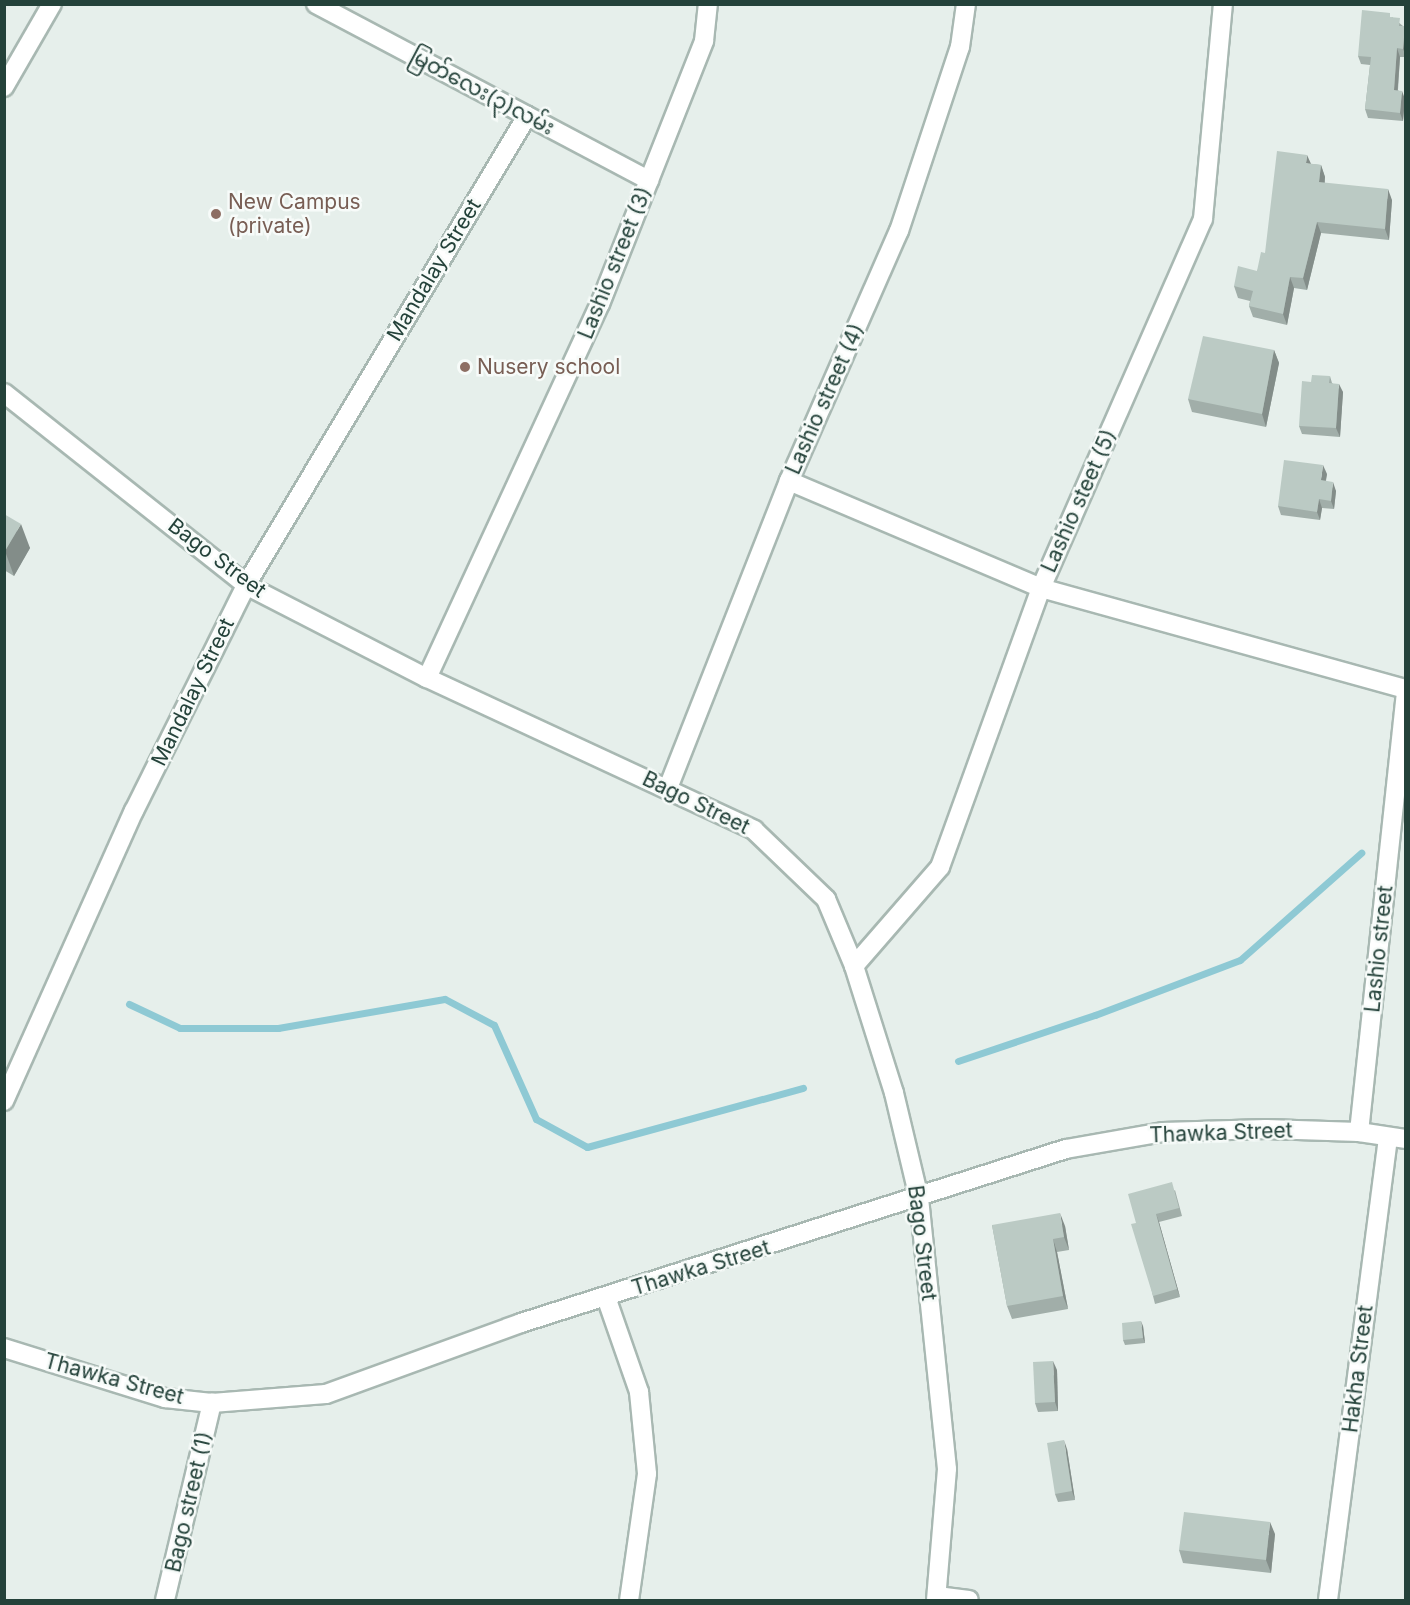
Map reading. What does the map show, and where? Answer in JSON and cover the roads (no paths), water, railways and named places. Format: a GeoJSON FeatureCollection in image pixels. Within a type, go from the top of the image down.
{"type":"FeatureCollection","features":[{"type":"Feature","properties":{"kind":"street"},"geometry":{"type":"LineString","coordinates":[[6,81],[52,4]]}},
{"type":"Feature","properties":{"kind":"street","name":"မြတ်လေး(၃)လမ်း"},"geometry":{"type":"LineString","coordinates":[[316,4],[649,180]]}},
{"type":"Feature","properties":{"kind":"street","name":"Lashio street (3)"},"geometry":{"type":"LineString","coordinates":[[427,678],[600,304],[704,41],[708,4]]}},
{"type":"Feature","properties":{"kind":"street","name":"Lashio street (4)"},"geometry":{"type":"LineString","coordinates":[[668,788],[789,481],[899,231],[960,47],[966,4]]}},
{"type":"Feature","properties":{"kind":"street","name":"Lashio steet (5)"},"geometry":{"type":"LineString","coordinates":[[854,966],[940,867],[1041,588],[1203,219],[1223,4]]}},
{"type":"Feature","properties":{"kind":"street","name":"Mandalay Street"},"geometry":{"type":"LineString","coordinates":[[4,1101],[134,811],[246,585],[527,116]]}},
{"type":"Feature","properties":{"kind":"street","name":"Bago Street"},"geometry":{"type":"LineString","coordinates":[[4,393],[246,585],[427,678],[668,788],[754,830],[826,899],[854,966],[894,1093],[919,1198],[947,1469],[936,1598]]}},
{"type":"Feature","properties":{"kind":"street"},"geometry":{"type":"LineString","coordinates":[[789,481],[1041,588],[1406,689]]}},
{"type":"Feature","properties":{"kind":"street","name":"Lashio street"},"geometry":{"type":"LineString","coordinates":[[1359,1132],[1406,694]]}},
{"type":"Feature","properties":{"kind":"street","name":"Thawka Street"},"geometry":{"type":"LineString","coordinates":[[4,1348],[165,1398],[212,1403],[326,1394],[521,1323],[919,1198],[1066,1149],[1163,1132],[1266,1129],[1359,1132],[1397,1139]]}},
{"type":"Feature","properties":{"kind":"street","name":"Hakha Street"},"geometry":{"type":"LineString","coordinates":[[1328,1600],[1397,1139]]}},
{"type":"Feature","properties":{"kind":"street"},"geometry":{"type":"LineString","coordinates":[[606,1297],[639,1392],[647,1474],[629,1600]]}},
{"type":"Feature","properties":{"kind":"street","name":"Bago street (1)"},"geometry":{"type":"LineString","coordinates":[[165,1600],[212,1403]]}},
{"type":"Feature","properties":{"kind":"street"},"geometry":{"type":"LineString","coordinates":[[936,1598],[969,1600]]}},
{"type":"Feature","properties":{"kind":"waterway"},"geometry":{"type":"LineString","coordinates":[[958,1061],[1095,1015],[1240,960],[1361,853]]}},
{"type":"Feature","properties":{"kind":"waterway"},"geometry":{"type":"LineString","coordinates":[[129,1004],[180,1028],[278,1028],[445,999],[494,1025],[536,1119],[587,1147],[803,1088]]}},
{"type":"Feature","properties":{"kind":"place","name":"New Campus (private)"},"geometry":{"type":"Point","coordinates":[216,214]}},
{"type":"Feature","properties":{"kind":"place","name":"Nusery school"},"geometry":{"type":"Point","coordinates":[465,367]}}]}
